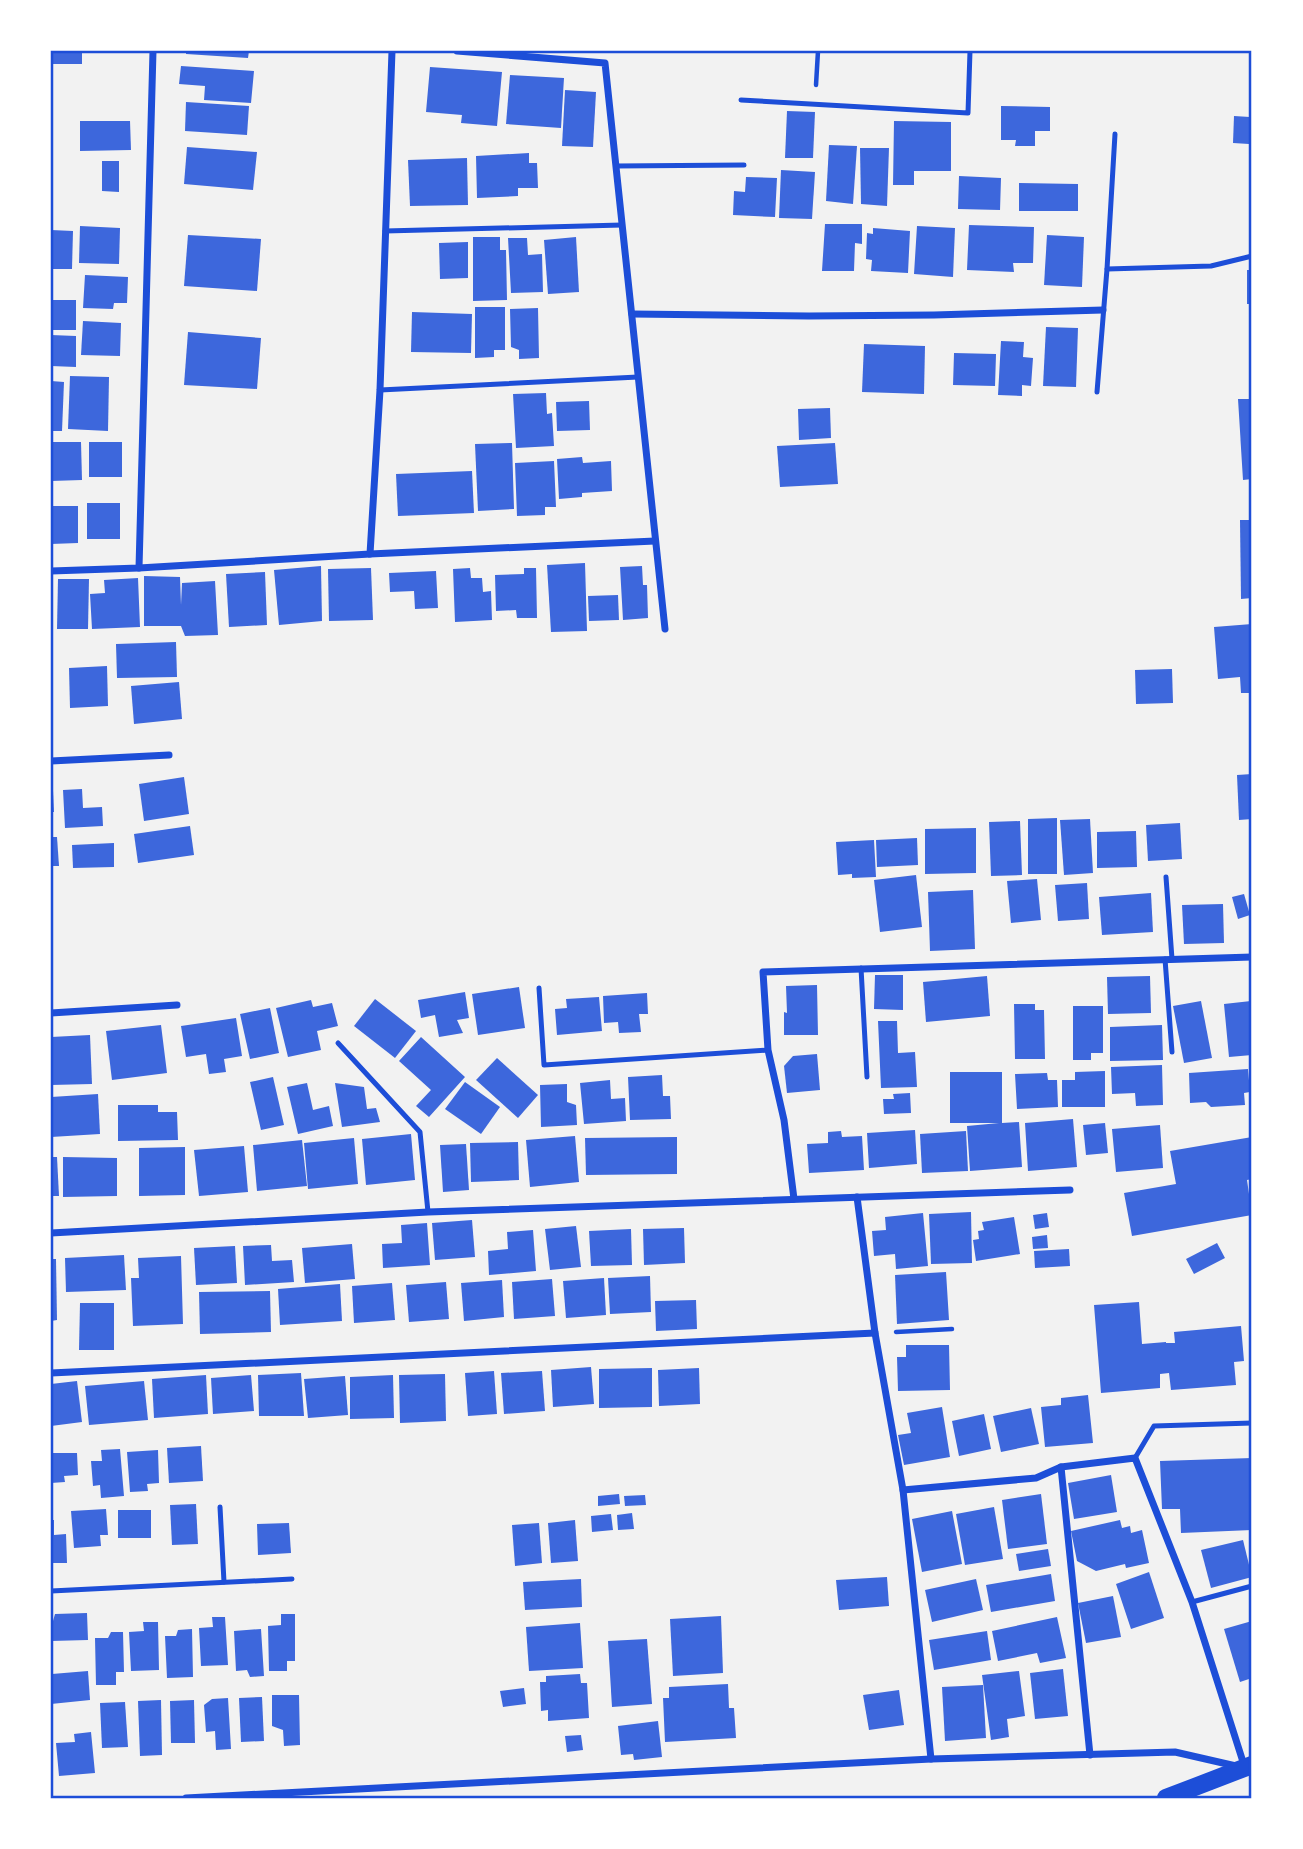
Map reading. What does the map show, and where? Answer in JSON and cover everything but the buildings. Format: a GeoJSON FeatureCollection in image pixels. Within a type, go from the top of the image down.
{"type":"FeatureCollection","features":[{"type":"Feature","properties":{"kind":"main road"},"geometry":{"type":"LineString","coordinates":[[1166,1798],[1249,1767]]}},
{"type":"Feature","properties":{"kind":"street"},"geometry":{"type":"LineString","coordinates":[[139,568],[153,51]]}},
{"type":"Feature","properties":{"kind":"street"},"geometry":{"type":"LineString","coordinates":[[370,554],[380,390],[392,51]]}},
{"type":"Feature","properties":{"kind":"street"},"geometry":{"type":"LineString","coordinates":[[457,51],[605,63],[665,629]]}},
{"type":"Feature","properties":{"kind":"street"},"geometry":{"type":"LineString","coordinates":[[632,314],[837,316],[1103,310]]}},
{"type":"Feature","properties":{"kind":"street"},"geometry":{"type":"LineString","coordinates":[[51,572],[655,541]]}},
{"type":"Feature","properties":{"kind":"street"},"geometry":{"type":"LineString","coordinates":[[51,761],[169,755]]}},
{"type":"Feature","properties":{"kind":"street"},"geometry":{"type":"LineString","coordinates":[[794,1199],[784,1120],[768,1050],[763,972],[1252,957]]}},
{"type":"Feature","properties":{"kind":"street"},"geometry":{"type":"LineString","coordinates":[[51,1013],[177,1005]]}},
{"type":"Feature","properties":{"kind":"street"},"geometry":{"type":"LineString","coordinates":[[51,1233],[428,1212],[1070,1190]]}},
{"type":"Feature","properties":{"kind":"street"},"geometry":{"type":"LineString","coordinates":[[857,1198],[875,1333],[903,1490],[931,1759]]}},
{"type":"Feature","properties":{"kind":"street"},"geometry":{"type":"LineString","coordinates":[[51,1373],[875,1333]]}},
{"type":"Feature","properties":{"kind":"street"},"geometry":{"type":"LineString","coordinates":[[903,1490],[1036,1478],[1061,1467],[1135,1458],[1192,1602],[1249,1767]]}},
{"type":"Feature","properties":{"kind":"street"},"geometry":{"type":"LineString","coordinates":[[1061,1467],[1090,1755]]}},
{"type":"Feature","properties":{"kind":"street"},"geometry":{"type":"LineString","coordinates":[[186,1798],[931,1759],[1175,1752],[1249,1767]]}},
{"type":"Feature","properties":{"kind":"lane"},"geometry":{"type":"LineString","coordinates":[[741,100],[968,113],[970,51]]}},
{"type":"Feature","properties":{"kind":"lane"},"geometry":{"type":"LineString","coordinates":[[1097,392],[1115,134]]}},
{"type":"Feature","properties":{"kind":"lane"},"geometry":{"type":"LineString","coordinates":[[616,166],[744,165]]}},
{"type":"Feature","properties":{"kind":"lane"},"geometry":{"type":"LineString","coordinates":[[385,231],[622,225]]}},
{"type":"Feature","properties":{"kind":"lane"},"geometry":{"type":"LineString","coordinates":[[1107,269],[1212,266],[1252,256]]}},
{"type":"Feature","properties":{"kind":"lane"},"geometry":{"type":"LineString","coordinates":[[380,390],[638,377]]}},
{"type":"Feature","properties":{"kind":"lane"},"geometry":{"type":"LineString","coordinates":[[1166,877],[1172,1052]]}},
{"type":"Feature","properties":{"kind":"lane"},"geometry":{"type":"LineString","coordinates":[[861,968],[867,1077]]}},
{"type":"Feature","properties":{"kind":"lane"},"geometry":{"type":"LineString","coordinates":[[539,988],[544,1065],[768,1050]]}},
{"type":"Feature","properties":{"kind":"lane"},"geometry":{"type":"LineString","coordinates":[[338,1043],[420,1132],[428,1212]]}},
{"type":"Feature","properties":{"kind":"lane"},"geometry":{"type":"LineString","coordinates":[[1135,1458],[1154,1426],[1252,1423]]}},
{"type":"Feature","properties":{"kind":"lane"},"geometry":{"type":"LineString","coordinates":[[220,1507],[224,1582]]}},
{"type":"Feature","properties":{"kind":"lane"},"geometry":{"type":"LineString","coordinates":[[51,1591],[292,1579]]}},
{"type":"Feature","properties":{"kind":"lane"},"geometry":{"type":"LineString","coordinates":[[1192,1602],[1252,1586]]}},
{"type":"Feature","properties":{"kind":"path"},"geometry":{"type":"LineString","coordinates":[[814,104],[818,51]]}},
{"type":"Feature","properties":{"kind":"path"},"geometry":{"type":"LineString","coordinates":[[875,1333],[952,1329]]}}]}
